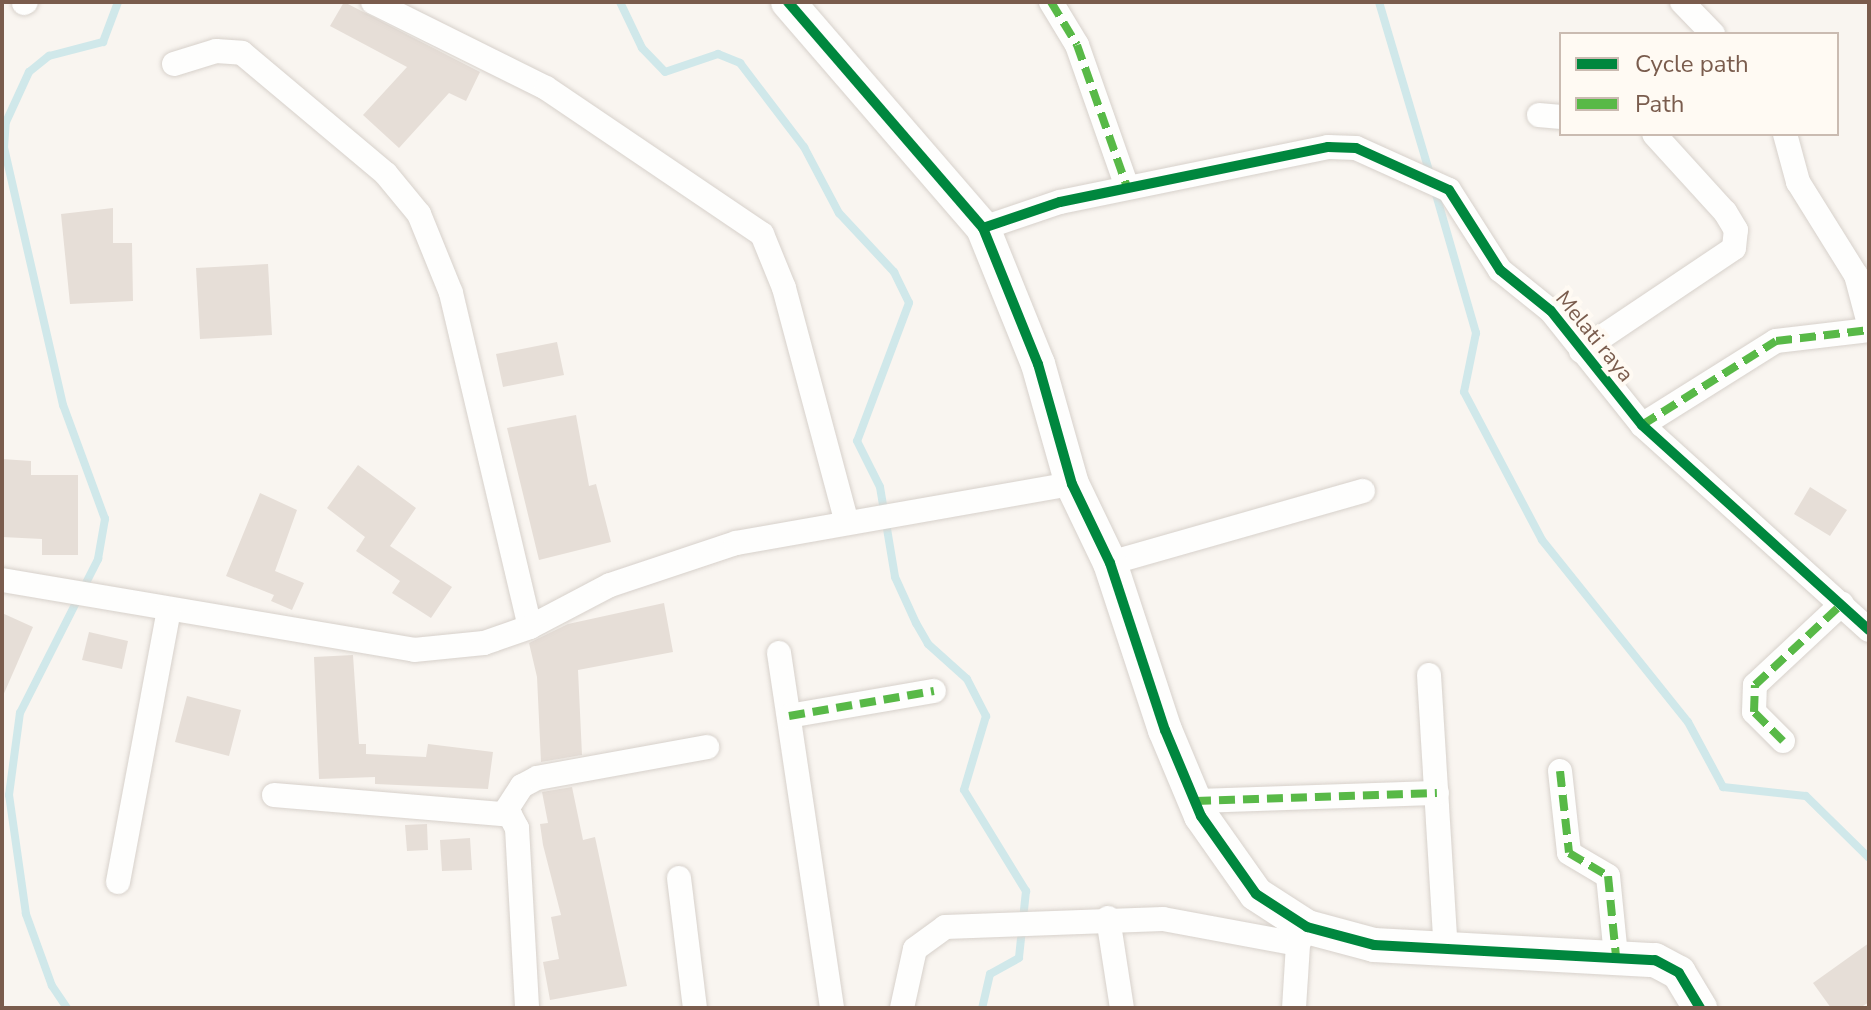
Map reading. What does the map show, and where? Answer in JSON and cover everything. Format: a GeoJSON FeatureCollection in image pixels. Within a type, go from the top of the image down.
{"type":"FeatureCollection","features":[{"type":"Feature","properties":{"kind":"street"},"geometry":{"type":"LineString","coordinates":[[373,2],[546,88],[762,234],[784,288],[846,519]]}},
{"type":"Feature","properties":{"kind":"street"},"geometry":{"type":"LineString","coordinates":[[788,2],[983,228],[1038,364],[1072,484],[1110,563],[1195,801],[1256,894],[1302,936]]}},
{"type":"Feature","properties":{"kind":"street"},"geometry":{"type":"LineString","coordinates":[[1051,2],[1077,45],[1127,187]]}},
{"type":"Feature","properties":{"kind":"street"},"geometry":{"type":"LineString","coordinates":[[1682,2],[1711,32]]}},
{"type":"Feature","properties":{"kind":"street"},"geometry":{"type":"LineString","coordinates":[[174,64],[216,51],[242,53],[386,174],[419,214],[451,293],[530,627]]}},
{"type":"Feature","properties":{"kind":"street"},"geometry":{"type":"LineString","coordinates":[[1581,351],[1734,248],[1736,230],[1725,212],[1656,136]]}},
{"type":"Feature","properties":{"kind":"street"},"geometry":{"type":"LineString","coordinates":[[1642,425],[1776,341],[1864,329],[1856,275],[1798,182],[1786,136]]}},
{"type":"Feature","properties":{"kind":"street","name":"Melati raya"},"geometry":{"type":"LineString","coordinates":[[983,228],[1012,214],[1127,187],[1328,147],[1356,148],[1449,190],[1500,270],[1551,311],[1642,425],[1869,630]]}},
{"type":"Feature","properties":{"kind":"street"},"geometry":{"type":"LineString","coordinates":[[2,580],[376,648],[484,643],[530,627],[610,585],[699,553],[846,519],[1072,484]]}},
{"type":"Feature","properties":{"kind":"street"},"geometry":{"type":"LineString","coordinates":[[1110,563],[1363,491]]}},
{"type":"Feature","properties":{"kind":"street"},"geometry":{"type":"LineString","coordinates":[[1783,741],[1754,712],[1755,685],[1842,604]]}},
{"type":"Feature","properties":{"kind":"street"},"geometry":{"type":"LineString","coordinates":[[118,882],[169,610]]}},
{"type":"Feature","properties":{"kind":"street"},"geometry":{"type":"LineString","coordinates":[[779,653],[832,1008]]}},
{"type":"Feature","properties":{"kind":"street"},"geometry":{"type":"LineString","coordinates":[[1429,675],[1446,950]]}},
{"type":"Feature","properties":{"kind":"street"},"geometry":{"type":"LineString","coordinates":[[789,716],[934,691]]}},
{"type":"Feature","properties":{"kind":"street"},"geometry":{"type":"LineString","coordinates":[[505,812],[522,786],[537,778],[707,747]]}},
{"type":"Feature","properties":{"kind":"street"},"geometry":{"type":"LineString","coordinates":[[1560,771],[1569,853],[1608,876],[1616,956]]}},
{"type":"Feature","properties":{"kind":"street"},"geometry":{"type":"LineString","coordinates":[[1195,801],[1437,793]]}},
{"type":"Feature","properties":{"kind":"street"},"geometry":{"type":"LineString","coordinates":[[274,795],[505,812],[517,828],[527,1008]]}},
{"type":"Feature","properties":{"kind":"street"},"geometry":{"type":"LineString","coordinates":[[679,878],[695,1008]]}},
{"type":"Feature","properties":{"kind":"street"},"geometry":{"type":"LineString","coordinates":[[902,1008],[910,958],[926,936],[945,927],[1022,920],[1108,918],[1163,919],[1374,945],[1616,956],[1668,964],[1700,1008]]}},
{"type":"Feature","properties":{"kind":"street"},"geometry":{"type":"LineString","coordinates":[[1108,918],[1122,1008]]}},
{"type":"Feature","properties":{"kind":"street"},"geometry":{"type":"LineString","coordinates":[[1294,1008],[1302,936]]}},
{"type":"Feature","properties":{"kind":"building"},"geometry":{"type":"Polygon","coordinates":[[[344,2],[480,72],[466,101],[449,93],[399,148],[363,115],[407,67],[330,26],[344,2]]]}},
{"type":"Feature","properties":{"kind":"building"},"geometry":{"type":"Polygon","coordinates":[[[113,208],[113,243],[132,243],[133,301],[70,304],[61,214],[113,208]]]}},
{"type":"Feature","properties":{"kind":"building"},"geometry":{"type":"Polygon","coordinates":[[[268,264],[272,335],[200,339],[196,268],[268,264]]]}},
{"type":"Feature","properties":{"kind":"building"},"geometry":{"type":"Polygon","coordinates":[[[557,342],[564,375],[503,387],[496,354],[557,342]]]}},
{"type":"Feature","properties":{"kind":"building"},"geometry":{"type":"Polygon","coordinates":[[[576,415],[589,486],[596,484],[611,542],[539,560],[507,428],[576,415]]]}},
{"type":"Feature","properties":{"kind":"building"},"geometry":{"type":"Polygon","coordinates":[[[2,459],[31,461],[31,475],[78,475],[78,555],[42,555],[42,539],[2,537],[2,459]]]}},
{"type":"Feature","properties":{"kind":"building"},"geometry":{"type":"Polygon","coordinates":[[[358,465],[416,508],[390,546],[452,587],[431,618],[392,593],[400,581],[356,551],[365,537],[327,508],[358,465]]]}},
{"type":"Feature","properties":{"kind":"building"},"geometry":{"type":"Polygon","coordinates":[[[1810,487],[1847,510],[1830,536],[1794,514],[1810,487]]]}},
{"type":"Feature","properties":{"kind":"building"},"geometry":{"type":"Polygon","coordinates":[[[260,493],[297,510],[275,571],[304,583],[292,610],[271,601],[274,595],[226,576],[260,493]]]}},
{"type":"Feature","properties":{"kind":"building"},"geometry":{"type":"Polygon","coordinates":[[[664,603],[673,652],[578,670],[582,755],[541,762],[537,677],[529,643],[568,624],[664,603]]]}},
{"type":"Feature","properties":{"kind":"building"},"geometry":{"type":"Polygon","coordinates":[[[2,613],[33,627],[2,698],[2,613]]]}},
{"type":"Feature","properties":{"kind":"building"},"geometry":{"type":"Polygon","coordinates":[[[89,632],[128,641],[122,669],[82,660],[89,632]]]}},
{"type":"Feature","properties":{"kind":"building"},"geometry":{"type":"Polygon","coordinates":[[[353,655],[359,744],[366,744],[366,754],[426,757],[428,744],[493,752],[488,789],[375,784],[375,777],[319,779],[314,657],[353,655]]]}},
{"type":"Feature","properties":{"kind":"building"},"geometry":{"type":"Polygon","coordinates":[[[187,696],[241,710],[229,756],[175,742],[187,696]]]}},
{"type":"Feature","properties":{"kind":"building"},"geometry":{"type":"Polygon","coordinates":[[[572,787],[583,840],[595,837],[627,986],[550,1000],[543,962],[559,959],[551,917],[561,915],[543,845],[540,824],[548,823],[542,792],[572,787]]]}},
{"type":"Feature","properties":{"kind":"building"},"geometry":{"type":"Polygon","coordinates":[[[427,824],[428,850],[407,851],[405,825],[427,824]]]}},
{"type":"Feature","properties":{"kind":"building"},"geometry":{"type":"Polygon","coordinates":[[[470,838],[472,870],[442,871],[440,840],[470,838]]]}},
{"type":"Feature","properties":{"kind":"building"},"geometry":{"type":"Polygon","coordinates":[[[1869,943],[1869,1002],[1860,1008],[1831,1008],[1813,983],[1869,943]]]}},
{"type":"Feature","properties":{"kind":"waterway"},"geometry":{"type":"LineString","coordinates":[[67,1008],[52,986],[26,914],[9,795],[20,713],[98,559],[105,519],[63,405],[4,148],[6,122],[29,72],[49,56],[103,42],[118,2]]}},
{"type":"Feature","properties":{"kind":"waterway"},"geometry":{"type":"LineString","coordinates":[[620,2],[642,48],[665,72],[718,54],[740,63],[804,147],[839,213],[894,272],[909,303],[857,441],[880,487],[895,577],[916,623],[928,644],[967,679],[986,716],[964,790],[1026,891],[1019,958],[990,974],[982,1008]]}},
{"type":"Feature","properties":{"kind":"waterway"},"geometry":{"type":"LineString","coordinates":[[1379,2],[1431,177]]}},
{"type":"Feature","properties":{"kind":"waterway"},"geometry":{"type":"LineString","coordinates":[[1435,191],[1476,333],[1464,392],[1542,540],[1688,722],[1723,787],[1806,796],[1869,858]]}},
{"type":"Feature","properties":{"kind":"marked path"},"geometry":{"type":"LineString","coordinates":[[1051,2],[1077,45],[1127,187]]}},
{"type":"Feature","properties":{"kind":"marked path"},"geometry":{"type":"LineString","coordinates":[[1642,425],[1776,341],[1869,330]]}},
{"type":"Feature","properties":{"kind":"marked path"},"geometry":{"type":"LineString","coordinates":[[1783,741],[1754,712],[1755,685],[1842,604]]}},
{"type":"Feature","properties":{"kind":"marked path"},"geometry":{"type":"LineString","coordinates":[[789,716],[934,691]]}},
{"type":"Feature","properties":{"kind":"marked path"},"geometry":{"type":"LineString","coordinates":[[1560,771],[1569,853],[1608,876],[1616,956]]}},
{"type":"Feature","properties":{"kind":"marked path"},"geometry":{"type":"LineString","coordinates":[[1195,801],[1437,793]]}},
{"type":"Feature","properties":{"kind":"cycle path"},"geometry":{"type":"LineString","coordinates":[[788,2],[983,228],[1038,364],[1072,484],[1110,563],[1165,730],[1201,816],[1256,894],[1307,927],[1374,945],[1655,960],[1679,973],[1700,1008]]}},
{"type":"Feature","properties":{"kind":"cycle path"},"geometry":{"type":"LineString","coordinates":[[983,228],[1060,202],[1328,147],[1356,148],[1449,190],[1500,270],[1551,311],[1642,425],[1869,630]]}}]}
